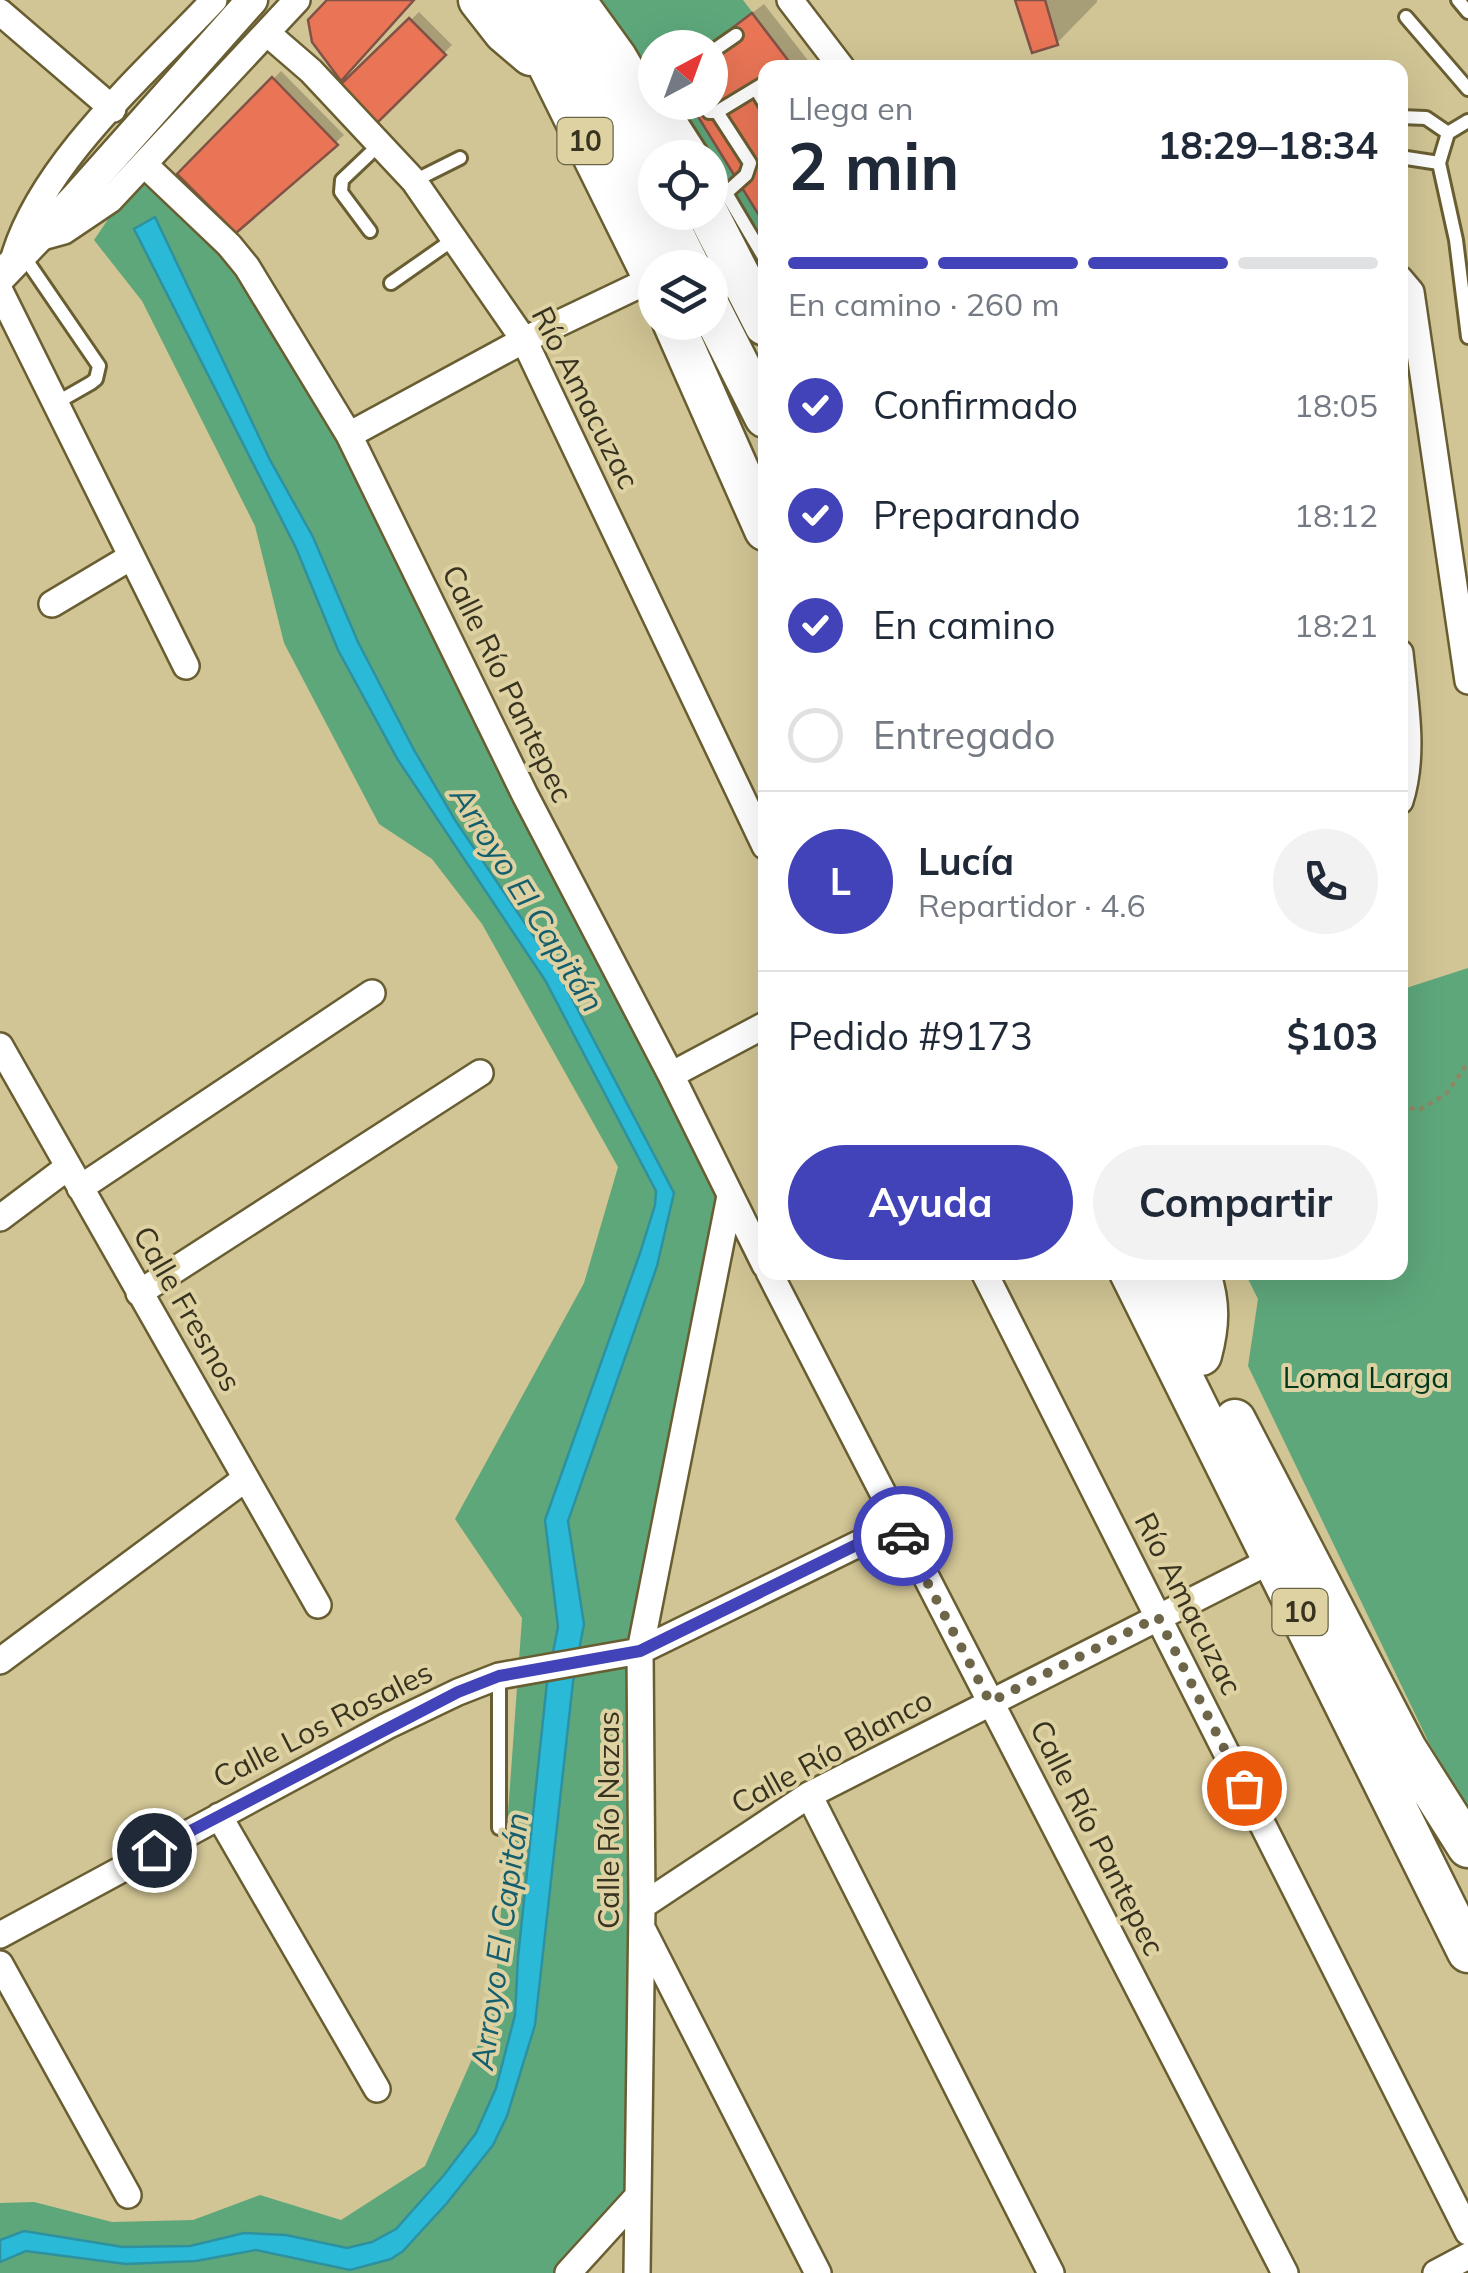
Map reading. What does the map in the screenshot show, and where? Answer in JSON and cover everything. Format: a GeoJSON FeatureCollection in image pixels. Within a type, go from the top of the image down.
{"type":"FeatureCollection","features":[{"type":"Feature","properties":{"kind":"highway"},"geometry":{"type":"LineString","coordinates":[[480,0],[515,43],[550,70]]}},
{"type":"Feature","properties":{"kind":"highway","name":"10"},"geometry":{"type":"LineString","coordinates":[[516,0],[639,250]]}},
{"type":"Feature","properties":{"kind":"highway","name":"10"},"geometry":{"type":"LineString","coordinates":[[554,0],[638,166]]}},
{"type":"Feature","properties":{"kind":"highway"},"geometry":{"type":"LineString","coordinates":[[574,0],[638,82]]}},
{"type":"Feature","properties":{"kind":"highway"},"geometry":{"type":"LineString","coordinates":[[727,230],[758,308]]}},
{"type":"Feature","properties":{"kind":"highway"},"geometry":{"type":"LineString","coordinates":[[681,340],[758,514]]}},
{"type":"Feature","properties":{"kind":"highway"},"geometry":{"type":"LineString","coordinates":[[726,340],[758,403]]}},
{"type":"Feature","properties":{"kind":"highway","name":"10"},"geometry":{"type":"LineString","coordinates":[[1134,1280],[1468,1952]]}},
{"type":"Feature","properties":{"kind":"highway","name":"10"},"geometry":{"type":"LineString","coordinates":[[1166,1280],[1406,1748],[1468,1847]]}},
{"type":"Feature","properties":{"kind":"highway"},"geometry":{"type":"LineString","coordinates":[[1201,1280],[1209,1326],[1201,1355]]}},
{"type":"Feature","properties":{"kind":"highway"},"geometry":{"type":"LineString","coordinates":[[1430,1876],[1452,1894],[1468,1919]]}},
{"type":"Feature","properties":{"kind":"street"},"geometry":{"type":"LineString","coordinates":[[186,666],[56,403],[14,265],[25,228],[58,170],[214,0]]}},
{"type":"Feature","properties":{"kind":"street"},"geometry":{"type":"LineString","coordinates":[[14,265],[252,0]]}},
{"type":"Feature","properties":{"kind":"street"},"geometry":{"type":"LineString","coordinates":[[14,265],[94,214],[145,165],[297,0]]}},
{"type":"Feature","properties":{"kind":"street"},"geometry":{"type":"LineString","coordinates":[[790,0],[836,60]]}},
{"type":"Feature","properties":{"kind":"street"},"geometry":{"type":"LineString","coordinates":[[3,21],[113,109]]}},
{"type":"Feature","properties":{"kind":"street","name":"Río Amacuzac"},"geometry":{"type":"LineString","coordinates":[[267,33],[311,71],[414,181],[524,340],[758,831]]}},
{"type":"Feature","properties":{"kind":"street","name":"Calle Río Pantepec"},"geometry":{"type":"LineString","coordinates":[[145,165],[247,267],[349,436],[524,795],[758,1251]]}},
{"type":"Feature","properties":{"kind":"street"},"geometry":{"type":"LineString","coordinates":[[349,436],[524,340],[638,287]]}},
{"type":"Feature","properties":{"kind":"street"},"geometry":{"type":"LineString","coordinates":[[1408,288],[1468,680]]}},
{"type":"Feature","properties":{"kind":"street"},"geometry":{"type":"LineString","coordinates":[[52,604],[131,558]]}},
{"type":"Feature","properties":{"kind":"street"},"geometry":{"type":"LineString","coordinates":[[0,1218],[74,1178],[372,993]]}},
{"type":"Feature","properties":{"kind":"street"},"geometry":{"type":"LineString","coordinates":[[671,1076],[758,1030]]}},
{"type":"Feature","properties":{"kind":"street","name":"Calle Fresnos"},"geometry":{"type":"LineString","coordinates":[[0,1046],[318,1605]]}},
{"type":"Feature","properties":{"kind":"street"},"geometry":{"type":"LineString","coordinates":[[139,1293],[480,1073]]}},
{"type":"Feature","properties":{"kind":"street","name":"Calle Río Nazas"},"geometry":{"type":"LineString","coordinates":[[638,2273],[640,1651],[730,1196]]}},
{"type":"Feature","properties":{"kind":"street","name":"Calle Río Pantepec"},"geometry":{"type":"LineString","coordinates":[[773,1280],[1285,2273]]}},
{"type":"Feature","properties":{"kind":"street","name":"Río Amacuzac"},"geometry":{"type":"LineString","coordinates":[[988,1280],[1468,2232]]}},
{"type":"Feature","properties":{"kind":"street"},"geometry":{"type":"LineString","coordinates":[[0,1661],[245,1479]]}},
{"type":"Feature","properties":{"kind":"street","name":"Calle Los Rosales"},"geometry":{"type":"LineString","coordinates":[[0,1935],[415,1712],[499,1676],[640,1651],[897,1525]]}},
{"type":"Feature","properties":{"kind":"street","name":"Calle Río Blanco"},"geometry":{"type":"LineString","coordinates":[[642,1916],[809,1796],[1274,1559]]}},
{"type":"Feature","properties":{"kind":"street"},"geometry":{"type":"LineString","coordinates":[[809,1796],[1051,2273]]}},
{"type":"Feature","properties":{"kind":"street"},"geometry":{"type":"LineString","coordinates":[[219,1816],[377,2089]]}},
{"type":"Feature","properties":{"kind":"street"},"geometry":{"type":"LineString","coordinates":[[642,1916],[818,2273]]}},
{"type":"Feature","properties":{"kind":"street"},"geometry":{"type":"LineString","coordinates":[[0,1964],[128,2195]]}},
{"type":"Feature","properties":{"kind":"street"},"geometry":{"type":"LineString","coordinates":[[568,2273],[638,2196]]}},
{"type":"Feature","properties":{"kind":"street"},"geometry":{"type":"LineString","coordinates":[[1436,2273],[1468,2256]]}},
{"type":"Feature","properties":{"kind":"lane"},"geometry":{"type":"LineString","coordinates":[[1458,0],[1468,12]]}},
{"type":"Feature","properties":{"kind":"lane"},"geometry":{"type":"LineString","coordinates":[[1406,18],[1468,89]]}},
{"type":"Feature","properties":{"kind":"lane"},"geometry":{"type":"LineString","coordinates":[[728,41],[736,35]]}},
{"type":"Feature","properties":{"kind":"lane"},"geometry":{"type":"LineString","coordinates":[[728,105],[758,87]]}},
{"type":"Feature","properties":{"kind":"lane"},"geometry":{"type":"LineString","coordinates":[[1408,117],[1426,118],[1448,133]]}},
{"type":"Feature","properties":{"kind":"lane"},"geometry":{"type":"LineString","coordinates":[[672,120],[689,140]]}},
{"type":"Feature","properties":{"kind":"lane"},"geometry":{"type":"LineString","coordinates":[[722,120],[750,163],[746,175],[728,192]]}},
{"type":"Feature","properties":{"kind":"lane"},"geometry":{"type":"LineString","coordinates":[[1468,120],[1448,133],[1439,163],[1456,240],[1468,337]]}},
{"type":"Feature","properties":{"kind":"lane"},"geometry":{"type":"LineString","coordinates":[[370,231],[341,192],[342,180],[381,143]]}},
{"type":"Feature","properties":{"kind":"lane"},"geometry":{"type":"LineString","coordinates":[[414,181],[460,158]]}},
{"type":"Feature","properties":{"kind":"lane"},"geometry":{"type":"LineString","coordinates":[[1408,158],[1439,163]]}},
{"type":"Feature","properties":{"kind":"lane"},"geometry":{"type":"LineString","coordinates":[[728,216],[758,250]]}},
{"type":"Feature","properties":{"kind":"lane"},"geometry":{"type":"LineString","coordinates":[[392,282],[454,239]]}},
{"type":"Feature","properties":{"kind":"lane"},"geometry":{"type":"LineString","coordinates":[[14,265],[99,366],[96,379],[56,403]]}},
{"type":"Feature","properties":{"kind":"lane"},"geometry":{"type":"LineString","coordinates":[[499,1676],[499,1828]]}},
{"type":"Feature","properties":{"kind":"path"},"geometry":{"type":"LineString","coordinates":[[1408,1108],[1419,1110],[1446,1094],[1468,1063]]}},
{"type":"Feature","properties":{"kind":"green space"},"geometry":{"type":"Polygon","coordinates":[[[601,0],[743,0],[789,60],[758,60],[758,276],[728,222],[728,140],[683,140],[671,120],[728,120],[728,30],[638,30],[638,62],[601,0]]]}},
{"type":"Feature","properties":{"kind":"green space"},"geometry":{"type":"Polygon","coordinates":[[[145,165],[266,294],[730,1196],[640,1651],[638,2196],[568,2273],[0,2273],[0,2203],[34,2202],[112,2222],[193,2220],[260,2195],[341,2220],[425,2166],[494,2009],[522,1618],[455,1519],[584,1283],[618,1167],[482,924],[432,859],[379,824],[284,643],[255,526],[142,301],[94,240],[145,165]]]}},
{"type":"Feature","properties":{"kind":"green space","name":"Loma Larga"},"geometry":{"type":"Polygon","coordinates":[[[1468,968],[1468,1807],[1429,1743],[1248,1366],[1258,1299],[1248,1280],[1408,1280],[1408,987],[1468,968]]]}},
{"type":"Feature","properties":{"kind":"water"},"geometry":{"type":"Polygon","coordinates":[[[155,217],[270,460],[313,537],[358,642],[414,750],[455,820],[558,972],[674,1193],[657,1266],[568,1521],[584,1624],[573,1682],[535,2025],[507,2116],[493,2145],[403,2251],[391,2259],[350,2270],[256,2250],[196,2261],[126,2264],[26,2251],[0,2262],[0,2240],[24,2231],[123,2247],[190,2246],[244,2233],[286,2235],[347,2248],[372,2242],[396,2229],[476,2133],[496,2088],[515,2015],[547,1682],[558,1627],[545,1520],[640,1253],[656,1191],[545,980],[398,760],[338,650],[296,548],[134,229],[155,217]]]}},
{"type":"Feature","properties":{"kind":"building"},"geometry":{"type":"Polygon","coordinates":[[[327,0],[414,0],[341,81],[312,42],[308,20],[327,0]]]}},
{"type":"Feature","properties":{"kind":"building"},"geometry":{"type":"Polygon","coordinates":[[[1015,0],[1045,0],[1058,45],[1032,53],[1015,0]]]}},
{"type":"Feature","properties":{"kind":"building"},"geometry":{"type":"Polygon","coordinates":[[[752,13],[788,60],[758,60],[758,214],[728,165],[728,140],[712,140],[700,120],[728,120],[728,31],[752,13]]]}},
{"type":"Feature","properties":{"kind":"building"},"geometry":{"type":"Polygon","coordinates":[[[409,18],[446,55],[377,123],[338,87],[409,18]]]}},
{"type":"Feature","properties":{"kind":"building"},"geometry":{"type":"Polygon","coordinates":[[[272,77],[338,145],[236,233],[177,174],[272,77]]]}},
{"type":"Feature","properties":{"kind":"way so far"},"geometry":{"type":"LineString","coordinates":[[903,1536],[990,1702],[1158,1617],[1244,1788]]}},
{"type":"Feature","properties":{"kind":"route"},"geometry":{"type":"LineString","coordinates":[[154,1850],[458,1692],[499,1676],[640,1651],[897,1525],[903,1536]]}},
{"type":"Feature","properties":{"kind":"water label","name":"Arroyo El Capitán"},"geometry":{"type":"Point","coordinates":[527,899]}},
{"type":"Feature","properties":{"kind":"water label","name":"Arroyo El Capitán"},"geometry":{"type":"Point","coordinates":[500,1941]}}]}
